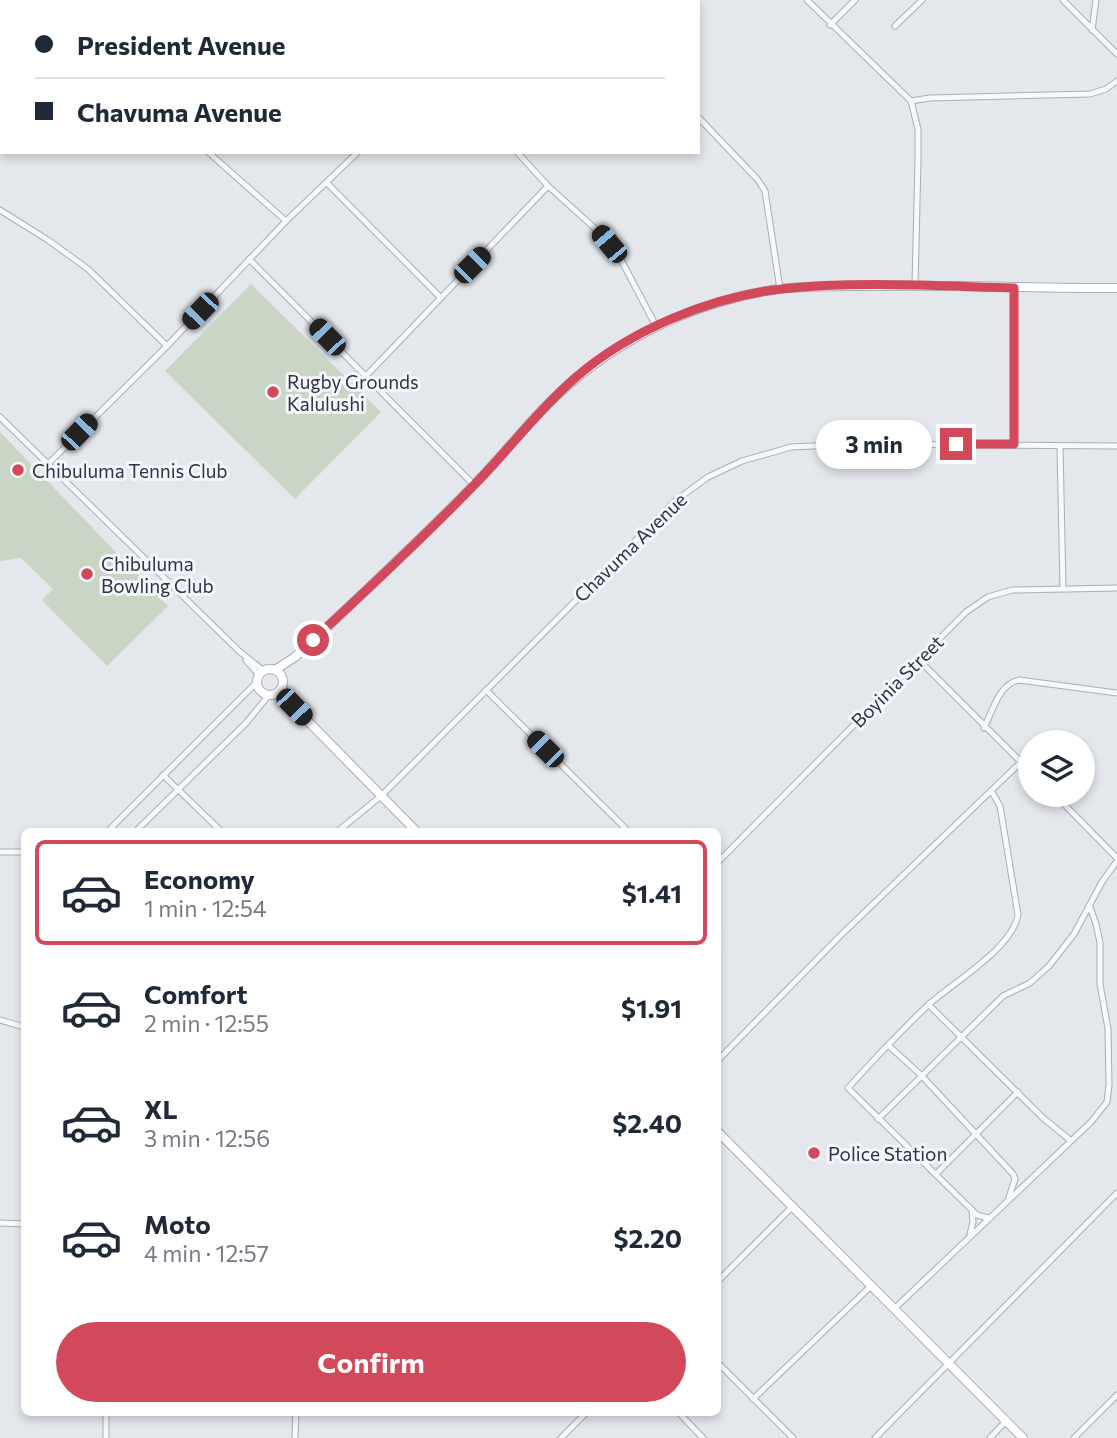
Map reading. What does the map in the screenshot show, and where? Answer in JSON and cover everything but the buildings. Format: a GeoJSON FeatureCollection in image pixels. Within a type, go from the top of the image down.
{"type":"FeatureCollection","features":[{"type":"Feature","properties":{"kind":"street"},"geometry":{"type":"LineString","coordinates":[[807,0],[911,102],[918,129],[915,286]]}},
{"type":"Feature","properties":{"kind":"street"},"geometry":{"type":"LineString","coordinates":[[830,25],[855,0]]}},
{"type":"Feature","properties":{"kind":"street"},"geometry":{"type":"LineString","coordinates":[[895,26],[922,0]]}},
{"type":"Feature","properties":{"kind":"street"},"geometry":{"type":"LineString","coordinates":[[1063,0],[1117,54]]}},
{"type":"Feature","properties":{"kind":"street"},"geometry":{"type":"LineString","coordinates":[[1092,30],[1096,0]]}},
{"type":"Feature","properties":{"kind":"street"},"geometry":{"type":"LineString","coordinates":[[911,102],[930,98],[1090,94],[1106,89],[1117,81]]}},
{"type":"Feature","properties":{"kind":"street"},"geometry":{"type":"LineString","coordinates":[[700,119],[758,180],[765,191],[780,289]]}},
{"type":"Feature","properties":{"kind":"street"},"geometry":{"type":"LineString","coordinates":[[210,154],[286,221]]}},
{"type":"Feature","properties":{"kind":"street"},"geometry":{"type":"LineString","coordinates":[[48,464],[167,346],[286,221],[356,154]]}},
{"type":"Feature","properties":{"kind":"street"},"geometry":{"type":"LineString","coordinates":[[519,154],[548,186],[599,232],[619,256],[656,326]]}},
{"type":"Feature","properties":{"kind":"street"},"geometry":{"type":"LineString","coordinates":[[327,183],[440,297]]}},
{"type":"Feature","properties":{"kind":"street"},"geometry":{"type":"LineString","coordinates":[[365,376],[548,186]]}},
{"type":"Feature","properties":{"kind":"street"},"geometry":{"type":"LineString","coordinates":[[0,210],[88,269],[167,346]]}},
{"type":"Feature","properties":{"kind":"street"},"geometry":{"type":"LineString","coordinates":[[249,259],[474,485]]}},
{"type":"Feature","properties":{"kind":"street"},"geometry":{"type":"LineString","coordinates":[[111,828],[260,676],[295,657],[474,485],[542,410],[576,378],[604,357],[656,326],[700,308],[780,289],[915,286],[1117,288]]}},
{"type":"Feature","properties":{"kind":"street"},"geometry":{"type":"LineString","coordinates":[[1014,288],[1014,444]]}},
{"type":"Feature","properties":{"kind":"street"},"geometry":{"type":"LineString","coordinates":[[0,417],[240,652],[260,676],[260,691],[277,690]]}},
{"type":"Feature","properties":{"kind":"street","name":"Chavuma Avenue"},"geometry":{"type":"LineString","coordinates":[[342,828],[381,796],[675,501],[708,477],[742,461],[791,447],[858,444],[1117,446]]}},
{"type":"Feature","properties":{"kind":"street"},"geometry":{"type":"LineString","coordinates":[[1060,447],[1063,588]]}},
{"type":"Feature","properties":{"kind":"street","name":"Boyinia Street"},"geometry":{"type":"LineString","coordinates":[[721,859],[966,612],[988,597],[1012,590],[1117,588]]}},
{"type":"Feature","properties":{"kind":"street"},"geometry":{"type":"LineString","coordinates":[[139,828],[277,690],[295,657]]}},
{"type":"Feature","properties":{"kind":"street"},"geometry":{"type":"LineString","coordinates":[[918,659],[1018,759]]}},
{"type":"Feature","properties":{"kind":"street"},"geometry":{"type":"LineString","coordinates":[[275,670],[277,690],[413,828]]}},
{"type":"Feature","properties":{"kind":"street"},"geometry":{"type":"LineString","coordinates":[[984,728],[1003,689],[1010,682],[1019,680],[1117,693]]}},
{"type":"Feature","properties":{"kind":"street"},"geometry":{"type":"LineString","coordinates":[[486,690],[625,828]]}},
{"type":"Feature","properties":{"kind":"street"},"geometry":{"type":"LineString","coordinates":[[721,1057],[841,935],[1018,765]]}},
{"type":"Feature","properties":{"kind":"street"},"geometry":{"type":"LineString","coordinates":[[163,775],[218,828]]}},
{"type":"Feature","properties":{"kind":"street"},"geometry":{"type":"LineString","coordinates":[[988,1218],[977,1215],[848,1088],[929,1005],[995,949],[1017,923],[1018,915],[1001,813],[992,792]]}},
{"type":"Feature","properties":{"kind":"street"},"geometry":{"type":"LineString","coordinates":[[878,1119],[1003,996],[1021,989],[1042,974],[1062,951],[1090,907],[1117,860],[1066,807]]}},
{"type":"Feature","properties":{"kind":"street"},"geometry":{"type":"LineString","coordinates":[[0,852],[21,852]]}},
{"type":"Feature","properties":{"kind":"street"},"geometry":{"type":"LineString","coordinates":[[894,1309],[1091,1122],[1107,1102],[1108,1029],[1100,984],[1100,943],[1097,924],[1090,907]]}},
{"type":"Feature","properties":{"kind":"street"},"geometry":{"type":"LineString","coordinates":[[929,1005],[1042,1117],[1070,1140]]}},
{"type":"Feature","properties":{"kind":"street"},"geometry":{"type":"LineString","coordinates":[[0,1020],[21,1026]]}},
{"type":"Feature","properties":{"kind":"street"},"geometry":{"type":"LineString","coordinates":[[889,1046],[921,1075],[1015,1176],[1008,1199]]}},
{"type":"Feature","properties":{"kind":"street"},"geometry":{"type":"LineString","coordinates":[[936,1174],[1018,1092]]}},
{"type":"Feature","properties":{"kind":"street"},"geometry":{"type":"LineString","coordinates":[[721,1135],[1023,1438]]}},
{"type":"Feature","properties":{"kind":"street"},"geometry":{"type":"LineString","coordinates":[[875,1438],[1117,1193]]}},
{"type":"Feature","properties":{"kind":"street"},"geometry":{"type":"LineString","coordinates":[[721,1278],[792,1207]]}},
{"type":"Feature","properties":{"kind":"street"},"geometry":{"type":"LineString","coordinates":[[968,1238],[974,1222],[972,1210]]}},
{"type":"Feature","properties":{"kind":"street"},"geometry":{"type":"LineString","coordinates":[[0,1223],[21,1224]]}},
{"type":"Feature","properties":{"kind":"street"},"geometry":{"type":"LineString","coordinates":[[753,1399],[872,1286]]}},
{"type":"Feature","properties":{"kind":"street"},"geometry":{"type":"LineString","coordinates":[[721,1366],[793,1438]]}},
{"type":"Feature","properties":{"kind":"street"},"geometry":{"type":"LineString","coordinates":[[1074,1438],[1117,1395]]}},
{"type":"Feature","properties":{"kind":"street"},"geometry":{"type":"LineString","coordinates":[[106,1416],[106,1438]]}},
{"type":"Feature","properties":{"kind":"street"},"geometry":{"type":"LineString","coordinates":[[295,1438],[296,1416]]}},
{"type":"Feature","properties":{"kind":"street"},"geometry":{"type":"LineString","coordinates":[[561,1438],[583,1416]]}},
{"type":"Feature","properties":{"kind":"street"},"geometry":{"type":"LineString","coordinates":[[682,1416],[703,1438]]}},
{"type":"Feature","properties":{"kind":"street"},"geometry":{"type":"LineString","coordinates":[[990,1438],[1006,1421]]}},
{"type":"Feature","properties":{"kind":"green space","name":"Rugby Grounds Kalulushi"},"geometry":{"type":"Polygon","coordinates":[[[251,284],[381,412],[295,499],[165,371],[251,284]]]}},
{"type":"Feature","properties":{"kind":"green space","name":"Chibuluma Bowling Club"},"geometry":{"type":"Polygon","coordinates":[[[0,432],[168,606],[107,666],[42,600],[53,589],[21,558],[0,561],[0,432]]]}},
{"type":"Feature","properties":{"kind":"place","name":"Rugby Grounds Kalulushi"},"geometry":{"type":"Point","coordinates":[273,392]}},
{"type":"Feature","properties":{"kind":"place","name":"Chibuluma Tennis Club"},"geometry":{"type":"Point","coordinates":[18,470]}},
{"type":"Feature","properties":{"kind":"place","name":"Chibuluma Bowling Club"},"geometry":{"type":"Point","coordinates":[87,574]}},
{"type":"Feature","properties":{"kind":"place","name":"Police Station"},"geometry":{"type":"Point","coordinates":[814,1153]}},
{"type":"Feature","properties":{"kind":"route"},"geometry":{"type":"LineString","coordinates":[[313,640],[402,557],[576,378],[604,357],[656,326],[700,308],[780,289],[845,286],[1014,288],[1014,444],[956,444]]}}]}
